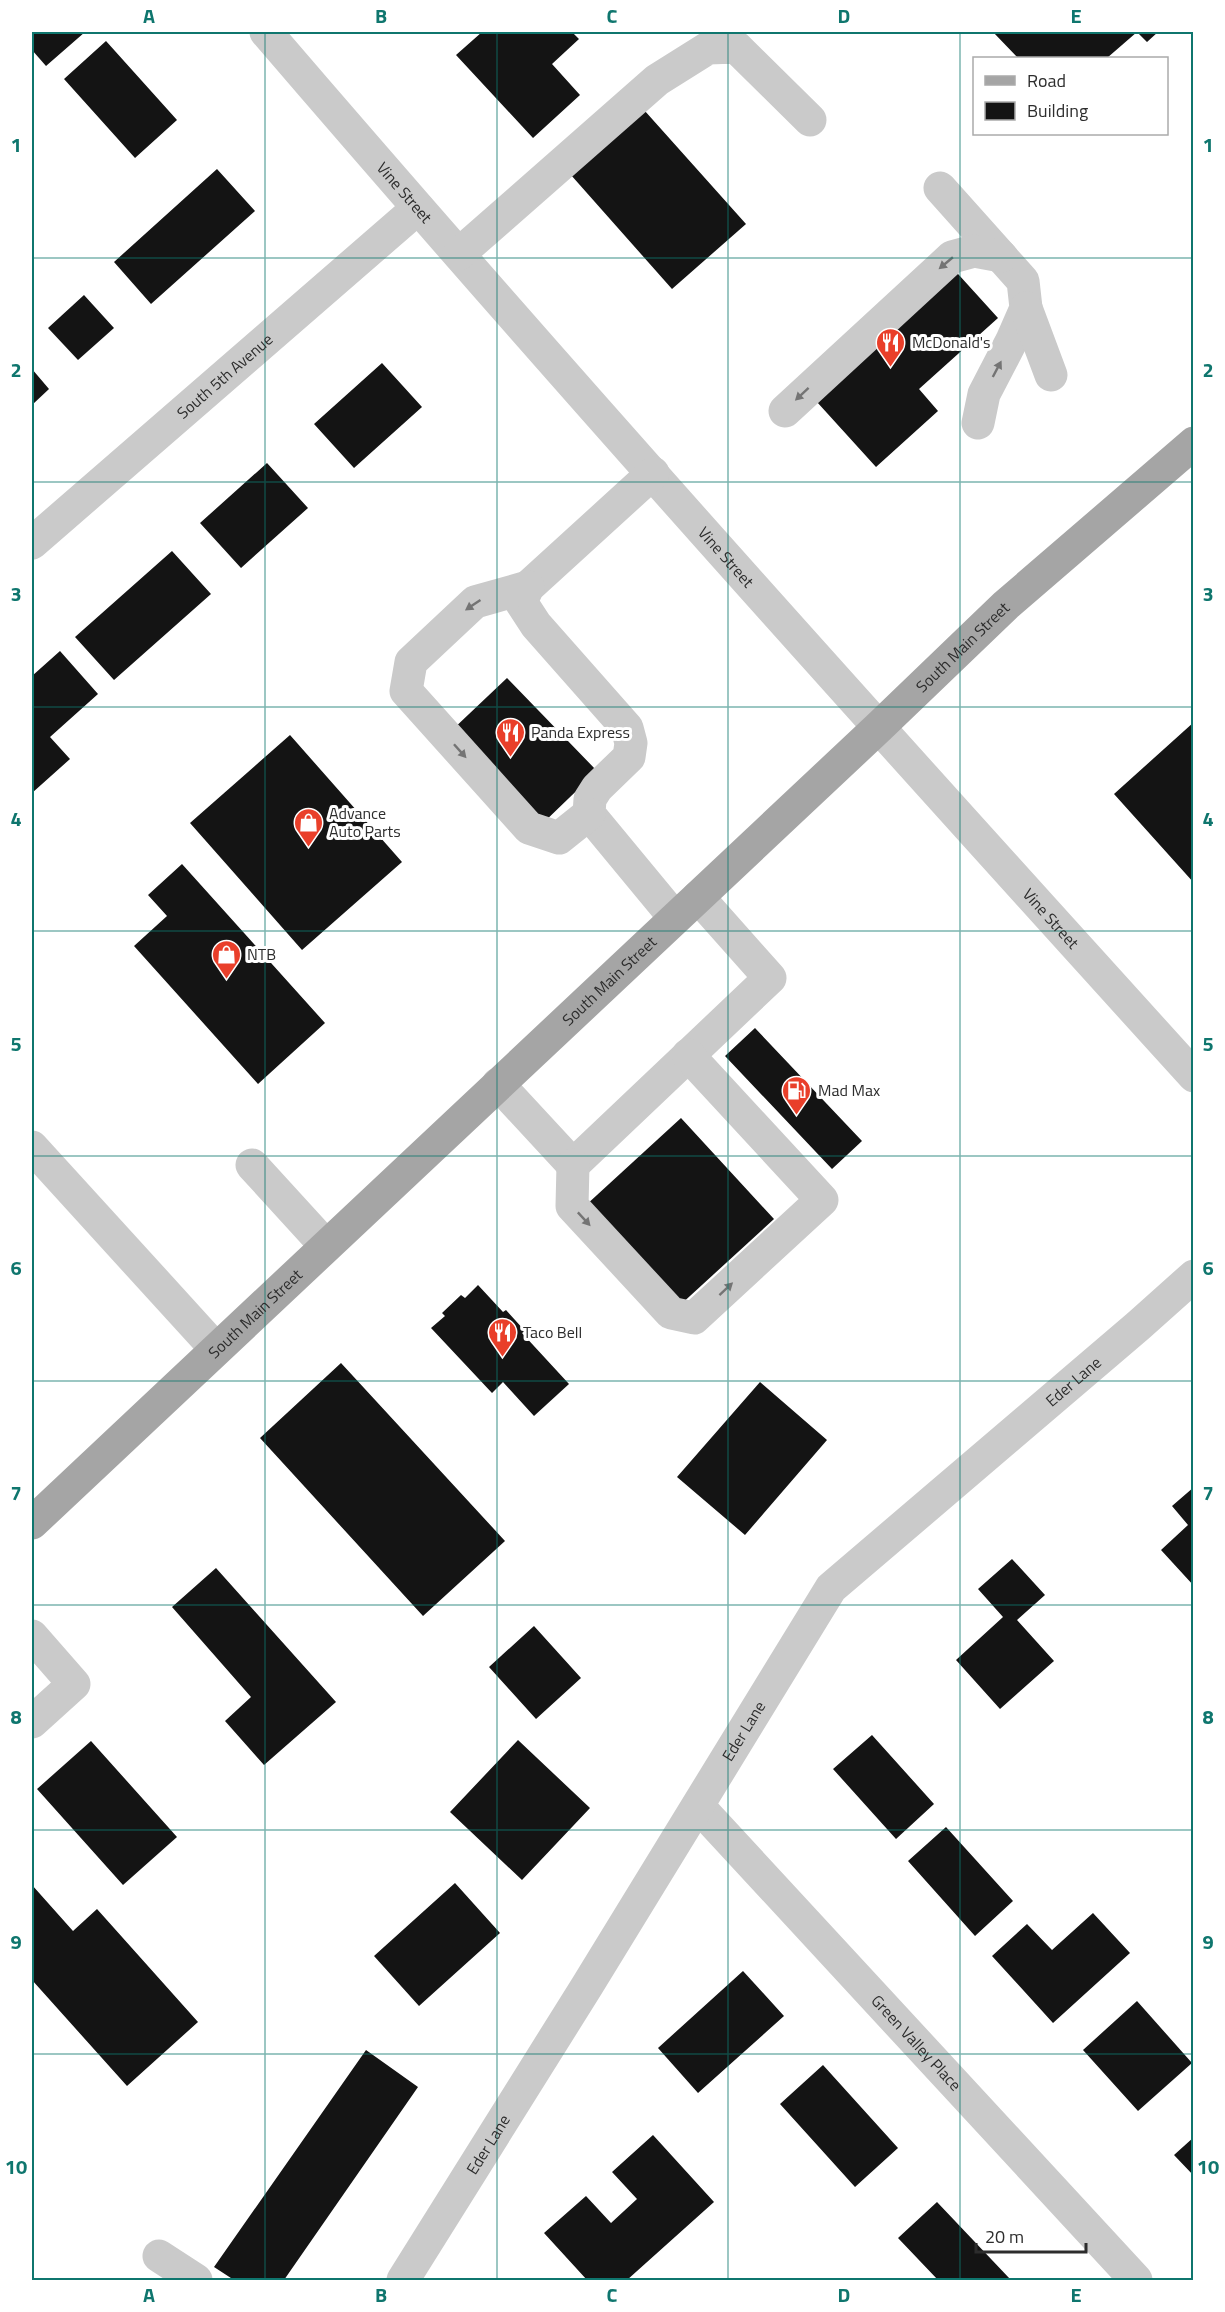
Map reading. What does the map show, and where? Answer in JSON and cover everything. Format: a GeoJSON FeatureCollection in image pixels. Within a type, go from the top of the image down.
{"type":"FeatureCollection","features":[{"type":"Feature","properties":{"kind":"main road","name":"South Main Street"},"geometry":{"type":"LineString","coordinates":[[32,1523],[879,727],[1006,604],[1194,443]]}},
{"type":"Feature","properties":{"kind":"street","name":"Vine Street"},"geometry":{"type":"LineString","coordinates":[[266,32],[418,208],[653,473],[1194,1076]]}},
{"type":"Feature","properties":{"kind":"street"},"geometry":{"type":"LineString","coordinates":[[459,254],[657,80],[708,48],[736,47],[810,120]]}},
{"type":"Feature","properties":{"kind":"street"},"geometry":{"type":"LineString","coordinates":[[940,188],[1023,281],[1026,308],[1051,375]]}},
{"type":"Feature","properties":{"kind":"street","name":"South 5th Avenue"},"geometry":{"type":"LineString","coordinates":[[32,543],[418,208]]}},
{"type":"Feature","properties":{"kind":"street"},"geometry":{"type":"LineString","coordinates":[[785,411],[952,256],[974,251],[1001,256]]}},
{"type":"Feature","properties":{"kind":"street"},"geometry":{"type":"LineString","coordinates":[[978,423],[984,394],[1026,308]]}},
{"type":"Feature","properties":{"kind":"street"},"geometry":{"type":"LineString","coordinates":[[528,587],[475,602],[411,662],[406,691],[529,828],[559,838],[589,814],[590,799],[597,788],[629,758],[631,743],[627,728],[536,625],[521,602],[528,587],[653,473]]}},
{"type":"Feature","properties":{"kind":"street"},"geometry":{"type":"LineString","coordinates":[[573,1165],[770,978],[686,907],[589,814]]}},
{"type":"Feature","properties":{"kind":"street"},"geometry":{"type":"LineString","coordinates":[[498,1084],[573,1165],[572,1206],[671,1313],[694,1318],[822,1200],[688,1055]]}},
{"type":"Feature","properties":{"kind":"street"},"geometry":{"type":"LineString","coordinates":[[32,1147],[216,1349]]}},
{"type":"Feature","properties":{"kind":"street"},"geometry":{"type":"LineString","coordinates":[[252,1166],[326,1246]]}},
{"type":"Feature","properties":{"kind":"street","name":"Eder Lane"},"geometry":{"type":"LineString","coordinates":[[403,2280],[831,1588],[1194,1276]]}},
{"type":"Feature","properties":{"kind":"street"},"geometry":{"type":"LineString","coordinates":[[32,1636],[74,1684],[32,1722]]}},
{"type":"Feature","properties":{"kind":"street","name":"Green Valley Place"},"geometry":{"type":"LineString","coordinates":[[698,1806],[1136,2280]]}},
{"type":"Feature","properties":{"kind":"street"},"geometry":{"type":"LineString","coordinates":[[159,2256],[196,2280]]}},
{"type":"Feature","properties":{"kind":"building"},"geometry":{"type":"Polygon","coordinates":[[[32,32],[85,32],[46,66],[32,50],[32,32]]]}},
{"type":"Feature","properties":{"kind":"building"},"geometry":{"type":"Polygon","coordinates":[[[482,32],[572,32],[579,39],[552,64],[580,95],[533,138],[456,55],[482,32]]]}},
{"type":"Feature","properties":{"kind":"building"},"geometry":{"type":"Polygon","coordinates":[[[993,32],[1137,32],[1108,57],[1017,57],[993,32]]]}},
{"type":"Feature","properties":{"kind":"building"},"geometry":{"type":"Polygon","coordinates":[[[1137,32],[1158,32],[1147,42],[1137,32]]]}},
{"type":"Feature","properties":{"kind":"building"},"geometry":{"type":"Polygon","coordinates":[[[106,41],[177,120],[135,158],[64,79],[106,41]]]}},
{"type":"Feature","properties":{"kind":"building"},"geometry":{"type":"Polygon","coordinates":[[[636,101],[746,224],[672,289],[563,166],[636,101]]]}},
{"type":"Feature","properties":{"kind":"building"},"geometry":{"type":"Polygon","coordinates":[[[217,169],[255,211],[151,304],[114,262],[217,169]]]}},
{"type":"Feature","properties":{"kind":"building"},"geometry":{"type":"Polygon","coordinates":[[[949,264],[998,318],[919,389],[938,411],[876,467],[807,391],[949,264]]]}},
{"type":"Feature","properties":{"kind":"building"},"geometry":{"type":"Polygon","coordinates":[[[84,295],[114,328],[78,360],[48,328],[84,295]]]}},
{"type":"Feature","properties":{"kind":"building"},"geometry":{"type":"Polygon","coordinates":[[[382,363],[422,407],[354,468],[314,424],[382,363]]]}},
{"type":"Feature","properties":{"kind":"building"},"geometry":{"type":"Polygon","coordinates":[[[32,369],[49,389],[32,405],[32,369]]]}},
{"type":"Feature","properties":{"kind":"building"},"geometry":{"type":"Polygon","coordinates":[[[267,463],[308,508],[241,568],[200,523],[267,463]]]}},
{"type":"Feature","properties":{"kind":"building"},"geometry":{"type":"Polygon","coordinates":[[[172,551],[211,594],[114,680],[75,637],[172,551]]]}},
{"type":"Feature","properties":{"kind":"building"},"geometry":{"type":"Polygon","coordinates":[[[60,651],[98,694],[50,737],[70,759],[32,793],[32,676],[60,651]]]}},
{"type":"Feature","properties":{"kind":"building"},"geometry":{"type":"Polygon","coordinates":[[[507,678],[597,771],[540,826],[450,732],[507,678]]]}},
{"type":"Feature","properties":{"kind":"building"},"geometry":{"type":"Polygon","coordinates":[[[1194,722],[1194,883],[1114,794],[1194,722]]]}},
{"type":"Feature","properties":{"kind":"building"},"geometry":{"type":"Polygon","coordinates":[[[290,735],[402,862],[302,950],[190,823],[290,735]]]}},
{"type":"Feature","properties":{"kind":"building"},"geometry":{"type":"Polygon","coordinates":[[[182,864],[325,1023],[258,1084],[134,946],[167,916],[148,895],[182,864]]]}},
{"type":"Feature","properties":{"kind":"building"},"geometry":{"type":"Polygon","coordinates":[[[755,1028],[862,1141],[832,1169],[725,1056],[755,1028]]]}},
{"type":"Feature","properties":{"kind":"building"},"geometry":{"type":"Polygon","coordinates":[[[681,1118],[774,1219],[678,1307],[585,1206],[681,1118]]]}},
{"type":"Feature","properties":{"kind":"building","name":"Taco Bell"},"geometry":{"type":"Polygon","coordinates":[[[478,1285],[503,1312],[506,1310],[525,1331],[522,1333],[569,1384],[534,1416],[503,1382],[492,1393],[431,1328],[445,1316],[442,1313],[461,1295],[465,1298],[478,1285]]]}},
{"type":"Feature","properties":{"kind":"building"},"geometry":{"type":"Polygon","coordinates":[[[341,1363],[505,1541],[423,1616],[260,1438],[341,1363]]]}},
{"type":"Feature","properties":{"kind":"building"},"geometry":{"type":"Polygon","coordinates":[[[760,1382],[827,1440],[745,1535],[677,1477],[760,1382]]]}},
{"type":"Feature","properties":{"kind":"building"},"geometry":{"type":"Polygon","coordinates":[[[1194,1487],[1194,1586],[1161,1550],[1188,1525],[1172,1506],[1194,1487]]]}},
{"type":"Feature","properties":{"kind":"building"},"geometry":{"type":"Polygon","coordinates":[[[1012,1559],[1045,1595],[1017,1620],[1054,1661],[1000,1709],[956,1660],[1003,1617],[978,1589],[1012,1559]]]}},
{"type":"Feature","properties":{"kind":"building"},"geometry":{"type":"Polygon","coordinates":[[[216,1568],[336,1702],[264,1765],[225,1721],[251,1697],[172,1607],[216,1568]]]}},
{"type":"Feature","properties":{"kind":"building"},"geometry":{"type":"Polygon","coordinates":[[[534,1626],[581,1678],[536,1719],[489,1667],[534,1626]]]}},
{"type":"Feature","properties":{"kind":"building"},"geometry":{"type":"Polygon","coordinates":[[[872,1735],[934,1804],[896,1839],[833,1769],[872,1735]]]}},
{"type":"Feature","properties":{"kind":"building"},"geometry":{"type":"Polygon","coordinates":[[[518,1740],[590,1808],[522,1880],[450,1812],[518,1740]]]}},
{"type":"Feature","properties":{"kind":"building"},"geometry":{"type":"Polygon","coordinates":[[[91,1741],[177,1837],[123,1885],[37,1789],[91,1741]]]}},
{"type":"Feature","properties":{"kind":"building"},"geometry":{"type":"Polygon","coordinates":[[[946,1827],[1013,1901],[975,1936],[908,1861],[946,1827]]]}},
{"type":"Feature","properties":{"kind":"building"},"geometry":{"type":"Polygon","coordinates":[[[455,1883],[500,1933],[419,2006],[374,1956],[455,1883]]]}},
{"type":"Feature","properties":{"kind":"building"},"geometry":{"type":"Polygon","coordinates":[[[32,1885],[73,1931],[97,1909],[198,2022],[127,2086],[32,1980],[32,1885]]]}},
{"type":"Feature","properties":{"kind":"building"},"geometry":{"type":"Polygon","coordinates":[[[1093,1913],[1130,1953],[1053,2023],[992,1956],[1027,1924],[1052,1950],[1093,1913]]]}},
{"type":"Feature","properties":{"kind":"building"},"geometry":{"type":"Polygon","coordinates":[[[743,1971],[784,2016],[698,2093],[658,2048],[743,1971]]]}},
{"type":"Feature","properties":{"kind":"building"},"geometry":{"type":"Polygon","coordinates":[[[1137,2001],[1192,2063],[1138,2111],[1083,2050],[1137,2001]]]}},
{"type":"Feature","properties":{"kind":"building"},"geometry":{"type":"Polygon","coordinates":[[[366,2050],[418,2087],[284,2280],[234,2280],[214,2267],[366,2050]]]}},
{"type":"Feature","properties":{"kind":"building"},"geometry":{"type":"Polygon","coordinates":[[[823,2065],[898,2148],[855,2187],[780,2104],[823,2065]]]}},
{"type":"Feature","properties":{"kind":"building"},"geometry":{"type":"Polygon","coordinates":[[[653,2135],[714,2202],[627,2280],[587,2280],[544,2233],[586,2196],[611,2223],[637,2199],[612,2172],[653,2135]]]}},
{"type":"Feature","properties":{"kind":"building"},"geometry":{"type":"Polygon","coordinates":[[[1194,2137],[1194,2176],[1174,2155],[1194,2137]]]}},
{"type":"Feature","properties":{"kind":"building"},"geometry":{"type":"Polygon","coordinates":[[[937,2202],[1009,2280],[938,2280],[898,2238],[937,2202]]]}},
{"type":"Feature","properties":{"kind":"place","name":"McDonald's"},"geometry":{"type":"Point","coordinates":[891,368]}},
{"type":"Feature","properties":{"kind":"place","name":"Panda Express"},"geometry":{"type":"Point","coordinates":[510,758]}},
{"type":"Feature","properties":{"kind":"place","name":"Advance Auto Parts"},"geometry":{"type":"Point","coordinates":[308,848]}},
{"type":"Feature","properties":{"kind":"place","name":"NTB"},"geometry":{"type":"Point","coordinates":[226,980]}},
{"type":"Feature","properties":{"kind":"place","name":"Mad Max"},"geometry":{"type":"Point","coordinates":[797,1116]}},
{"type":"Feature","properties":{"kind":"place","name":"Taco Bell"},"geometry":{"type":"Point","coordinates":[502,1358]}}]}
